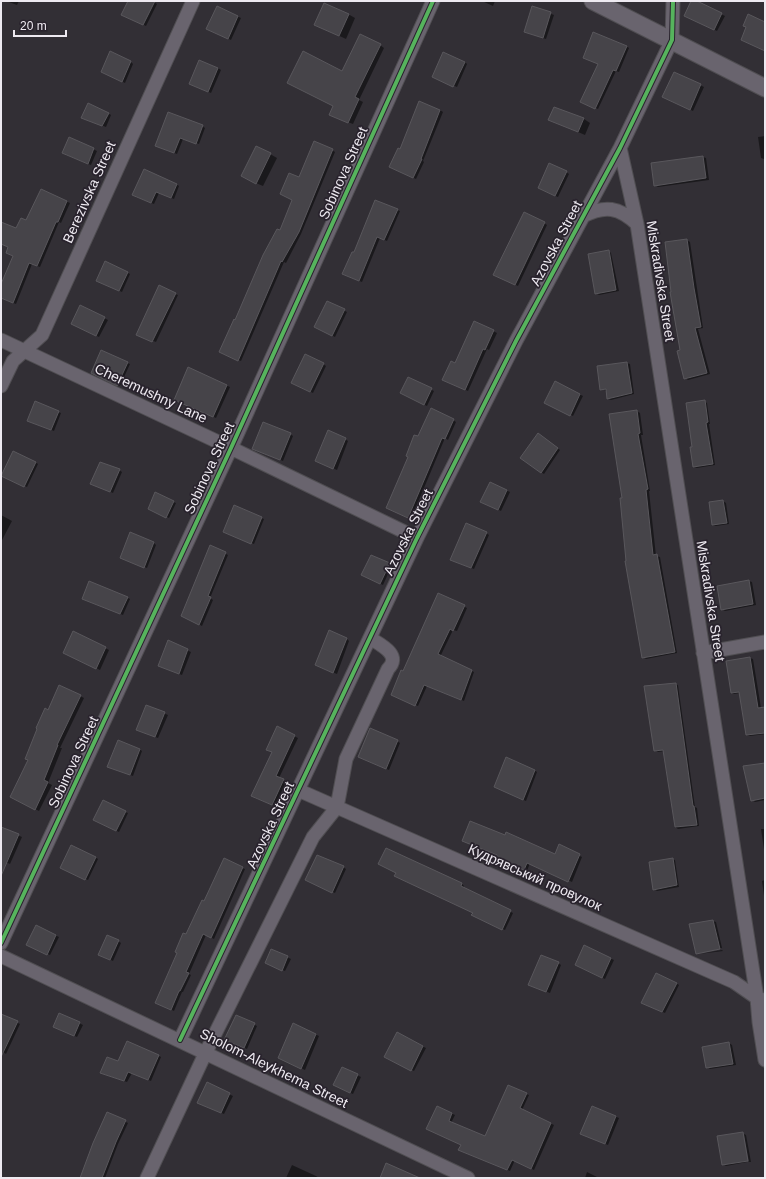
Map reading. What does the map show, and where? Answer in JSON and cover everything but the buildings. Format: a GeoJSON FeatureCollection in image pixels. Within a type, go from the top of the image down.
{"type":"FeatureCollection","features":[{"type":"Feature","properties":{"kind":"street","name":"Berezivska Street"},"geometry":{"type":"LineString","coordinates":[[1,386],[13,360],[42,335],[193,1]]}},
{"type":"Feature","properties":{"kind":"street","name":"Sobinova Street"},"geometry":{"type":"LineString","coordinates":[[1,943],[231,448],[433,1]]}},
{"type":"Feature","properties":{"kind":"street"},"geometry":{"type":"LineString","coordinates":[[593,1],[765,88]]}},
{"type":"Feature","properties":{"kind":"street"},"geometry":{"type":"LineString","coordinates":[[672,40],[673,1]]}},
{"type":"Feature","properties":{"kind":"street","name":"Azovska Street"},"geometry":{"type":"LineString","coordinates":[[180,1040],[417,538],[516,341],[620,148],[672,40]]}},
{"type":"Feature","properties":{"kind":"street","name":"Miskradivska Street"},"geometry":{"type":"LineString","coordinates":[[620,148],[637,224],[703,653],[761,999],[759,1022],[765,1060]]}},
{"type":"Feature","properties":{"kind":"street"},"geometry":{"type":"LineString","coordinates":[[583,216],[594,211],[606,209],[618,210],[637,224]]}},
{"type":"Feature","properties":{"kind":"street","name":"Cheremushny Lane"},"geometry":{"type":"LineString","coordinates":[[1,340],[231,448],[417,538]]}},
{"type":"Feature","properties":{"kind":"street"},"geometry":{"type":"LineString","coordinates":[[146,1178],[205,1054],[314,837],[336,807],[346,759],[393,662],[393,658],[389,651],[370,638]]}},
{"type":"Feature","properties":{"kind":"street"},"geometry":{"type":"LineString","coordinates":[[703,653],[765,642]]}},
{"type":"Feature","properties":{"kind":"street","name":"Кудрявський провулок"},"geometry":{"type":"LineString","coordinates":[[298,790],[734,982],[761,999]]}},
{"type":"Feature","properties":{"kind":"street","name":"Sholom-Aleykhema Street"},"geometry":{"type":"LineString","coordinates":[[1,956],[468,1178]]}},
{"type":"Feature","properties":{"kind":"cycle path"},"geometry":{"type":"LineString","coordinates":[[1,943],[231,448],[433,1]]}},
{"type":"Feature","properties":{"kind":"cycle path"},"geometry":{"type":"LineString","coordinates":[[180,1040],[417,538],[516,341],[620,148],[672,40],[673,1]]}}]}
